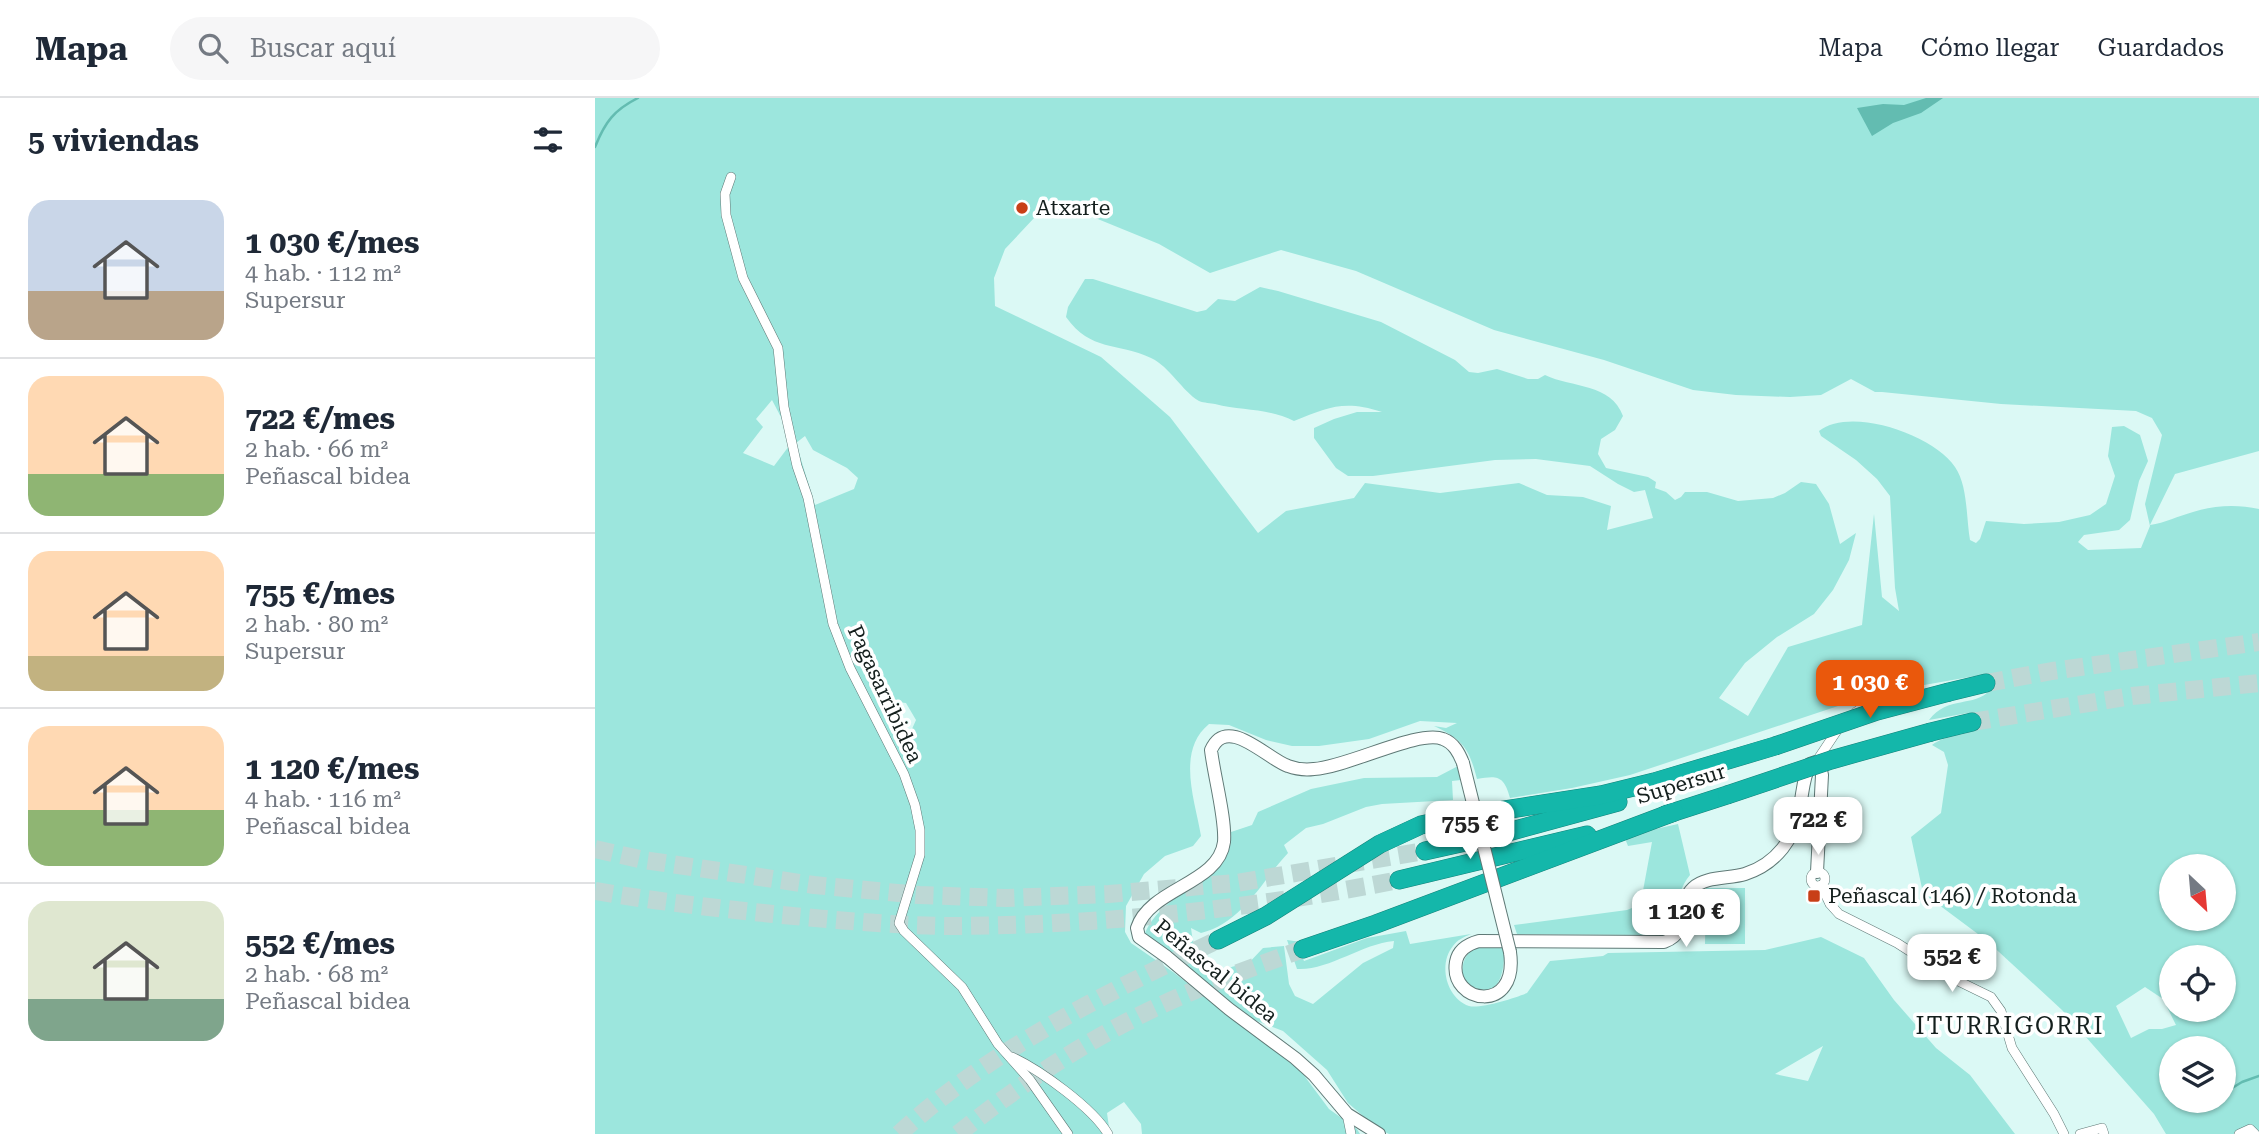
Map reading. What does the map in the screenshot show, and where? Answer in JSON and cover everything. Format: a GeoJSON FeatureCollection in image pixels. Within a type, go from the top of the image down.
{"type":"FeatureCollection","features":[{"type":"Feature","properties":{"kind":"highway","name":"Supersur"},"geometry":{"type":"LineString","coordinates":[[1425,851],[1574,815],[1667,787],[1731,760],[1877,711],[1986,683]]}},
{"type":"Feature","properties":{"kind":"highway","name":"Supersur"},"geometry":{"type":"LineString","coordinates":[[1399,880],[1674,812],[1831,760],[1972,722]]}},
{"type":"Feature","properties":{"kind":"highway"},"geometry":{"type":"LineString","coordinates":[[1218,940],[1266,916],[1394,836],[1421,825],[1601,795],[1731,760]]}},
{"type":"Feature","properties":{"kind":"highway"},"geometry":{"type":"LineString","coordinates":[[1303,949],[1674,812]]}},
{"type":"Feature","properties":{"kind":"street","name":"Pagasarribidea"},"geometry":{"type":"LineString","coordinates":[[731,177],[725,194],[726,215],[743,278],[778,348],[784,407],[797,466],[809,498],[833,624],[850,668],[904,774],[915,804],[920,830],[920,855],[899,923],[962,987],[984,1024],[1030,1080],[1068,1134]]}},
{"type":"Feature","properties":{"kind":"street"},"geometry":{"type":"LineString","coordinates":[[1916,669],[1841,725],[1816,762],[1822,775],[1817,872],[1821,872],[1826,878],[1821,885],[1830,904],[1839,914],[1897,943],[1950,977],[1991,997],[2001,1011],[2012,1048],[2064,1134]]}},
{"type":"Feature","properties":{"kind":"street","name":"Peñascal bidea"},"geometry":{"type":"LineString","coordinates":[[1379,1134],[1347,1114],[1302,1064],[1139,937],[1137,928],[1154,906],[1209,869],[1220,856],[1224,835],[1211,750],[1216,740],[1236,737],[1287,766],[1299,768],[1335,766],[1428,737],[1445,739],[1458,751],[1463,763],[1510,952],[1511,976],[1500,991],[1480,997],[1464,990],[1455,971],[1458,956],[1471,943],[1479,941],[1664,942],[1674,937],[1681,928],[1688,894],[1696,885],[1747,873],[1767,865],[1780,853],[1788,841],[1800,810],[1805,774],[1810,764],[1816,762]]}},
{"type":"Feature","properties":{"kind":"street"},"geometry":{"type":"LineString","coordinates":[[1007,1055],[1040,1073],[1103,1124],[1108,1134]]}},
{"type":"Feature","properties":{"kind":"street"},"geometry":{"type":"LineString","coordinates":[[1347,1114],[1351,1134]]}},
{"type":"Feature","properties":{"kind":"street"},"geometry":{"type":"LineString","coordinates":[[2080,1134],[2102,1128],[2104,1134]]}},
{"type":"Feature","properties":{"kind":"street"},"geometry":{"type":"LineString","coordinates":[[2239,1134],[2250,1129],[2255,1134]]}},
{"type":"Feature","properties":{"kind":"shaded area"},"geometry":{"type":"Polygon","coordinates":[[[595,98],[2259,98],[2259,451],[2175,474],[2150,525],[2218,507],[2259,509],[2259,1134],[2166,1134],[2154,1114],[2062,1010],[1986,940],[1923,893],[1911,837],[1941,813],[1948,765],[1944,752],[1932,745],[1977,728],[1974,716],[1968,713],[1929,720],[1944,707],[1976,699],[1990,690],[1988,679],[1981,675],[1907,688],[1850,702],[1630,775],[1510,798],[1505,785],[1499,779],[1477,779],[1468,752],[1452,736],[1434,726],[1446,728],[1457,723],[1420,721],[1369,739],[1319,746],[1292,746],[1266,740],[1229,725],[1209,724],[1199,735],[1190,762],[1192,792],[1201,836],[1193,846],[1165,856],[1144,874],[1126,906],[1125,932],[1131,943],[1300,1070],[1329,1109],[1360,1134],[1142,1134],[1141,1124],[1124,1102],[1107,1113],[1110,1134],[595,1134],[595,98]],[[1061,204],[1035,217],[1005,249],[994,278],[995,306],[1101,357],[1170,417],[1258,533],[1286,511],[1354,498],[1365,483],[1440,493],[1519,483],[1547,495],[1583,497],[1611,506],[1607,530],[1653,518],[1645,490],[1634,492],[1590,466],[1536,459],[1495,460],[1373,476],[1348,476],[1336,468],[1314,438],[1314,428],[1357,412],[1382,412],[1357,406],[1337,407],[1294,421],[1265,412],[1199,401],[1158,362],[1139,353],[1095,341],[1075,328],[1066,317],[1068,307],[1085,279],[1093,279],[1197,312],[1206,310],[1218,299],[1235,301],[1260,287],[1381,322],[1455,360],[1469,372],[1497,369],[1528,379],[1538,379],[1545,375],[1590,388],[1610,398],[1623,416],[1615,430],[1601,439],[1598,454],[1606,468],[1648,477],[1656,482],[1655,488],[1666,492],[1675,500],[1685,492],[1707,492],[1738,501],[1773,498],[1801,482],[1816,484],[1829,504],[1840,544],[1856,533],[1849,560],[1833,590],[1814,614],[1777,637],[1745,663],[1719,698],[1748,716],[1788,647],[1862,625],[1874,514],[1882,597],[1899,611],[1895,588],[1890,496],[1877,479],[1856,460],[1821,436],[1819,431],[1833,424],[1871,423],[1891,428],[1929,444],[1944,455],[1955,467],[1962,483],[1970,540],[1976,543],[1986,521],[2024,524],[2059,522],[2090,515],[2106,504],[2115,476],[2108,456],[2112,427],[2124,426],[2140,435],[2148,461],[2139,481],[2130,520],[2119,530],[2084,535],[2078,542],[2088,550],[2141,548],[2150,526],[2145,504],[2162,435],[2152,418],[2136,411],[2001,404],[1875,392],[1851,379],[1821,395],[1736,395],[1693,390],[1604,360],[1494,330],[1356,271],[1281,250],[1210,273],[1159,244],[1061,204]],[[772,400],[756,419],[763,427],[743,453],[774,466],[789,446],[783,421],[772,400]],[[805,436],[796,443],[815,505],[854,489],[858,478],[847,468],[813,450],[805,436]],[[897,702],[883,711],[888,726],[897,734],[908,738],[916,720],[906,703],[897,702]]]}},
{"type":"Feature","properties":{"kind":"shaded area"},"geometry":{"type":"Polygon","coordinates":[[[1926,98],[1943,98],[1921,113],[1893,123],[1872,136],[1857,108],[1883,104],[1904,105],[1926,98]]]}},
{"type":"Feature","properties":{"kind":"shaded area"},"geometry":{"type":"Polygon","coordinates":[[[1460,765],[1461,780],[1452,781],[1453,800],[1366,807],[1306,828],[1284,845],[1288,853],[1239,911],[1215,928],[1201,933],[1191,928],[1196,949],[1206,967],[1217,978],[1233,967],[1245,967],[1263,948],[1284,946],[1289,984],[1295,996],[1313,1004],[1363,963],[1393,948],[1394,941],[1369,947],[1321,966],[1297,969],[1287,940],[1301,942],[1298,946],[1304,961],[1367,938],[1406,931],[1410,944],[1471,934],[1459,940],[1448,953],[1445,971],[1455,996],[1461,1002],[1474,1007],[1527,993],[1550,961],[1603,956],[1608,953],[1765,950],[1821,937],[1864,958],[1894,1000],[1936,1048],[1970,1075],[2015,1134],[1389,1134],[1377,1128],[1348,1103],[1327,1070],[1283,1031],[1254,1020],[1144,936],[1156,915],[1165,906],[1217,870],[1228,852],[1231,832],[1252,825],[1258,812],[1311,789],[1364,778],[1437,777],[1460,765]],[[1823,1046],[1775,1074],[1808,1081],[1823,1046]]]}},
{"type":"Feature","properties":{"kind":"shaded area"},"geometry":{"type":"Polygon","coordinates":[[[1678,824],[1690,875],[1680,893],[1672,919],[1660,931],[1649,935],[1517,934],[1514,925],[1627,910],[1637,906],[1642,896],[1652,842],[1628,846],[1624,836],[1678,824]]]}},
{"type":"Feature","properties":{"kind":"shaded area"},"geometry":{"type":"Polygon","coordinates":[[[1706,888],[1745,888],[1745,944],[1705,944],[1706,888]]]}},
{"type":"Feature","properties":{"kind":"shaded area"},"geometry":{"type":"Polygon","coordinates":[[[1482,945],[1504,948],[1500,978],[1491,989],[1483,990],[1463,981],[1465,958],[1482,945]]]}},
{"type":"Feature","properties":{"kind":"waterway"},"geometry":{"type":"LineString","coordinates":[[595,147],[611,118],[638,98]]}},
{"type":"Feature","properties":{"kind":"waterway"},"geometry":{"type":"LineString","coordinates":[[2236,1086],[2259,1076]]}},
{"type":"Feature","properties":{"kind":"tunnel"},"geometry":{"type":"LineString","coordinates":[[1986,683],[2259,642]]}},
{"type":"Feature","properties":{"kind":"tunnel"},"geometry":{"type":"LineString","coordinates":[[1972,722],[2132,696],[2259,683]]}},
{"type":"Feature","properties":{"kind":"tunnel"},"geometry":{"type":"LineString","coordinates":[[595,849],[644,860],[814,885],[919,895],[1006,898],[1109,894],[1236,883],[1425,851]]}},
{"type":"Feature","properties":{"kind":"tunnel"},"geometry":{"type":"LineString","coordinates":[[595,891],[796,916],[889,924],[958,926],[1069,922],[1180,913],[1290,899],[1399,880]]}},
{"type":"Feature","properties":{"kind":"tunnel"},"geometry":{"type":"LineString","coordinates":[[899,1134],[934,1104],[1010,1049],[1092,1002],[1218,940]]}},
{"type":"Feature","properties":{"kind":"tunnel"},"geometry":{"type":"LineString","coordinates":[[958,1134],[1010,1094],[1120,1025],[1194,990],[1303,949]]}},
{"type":"Feature","properties":{"kind":"place","name":"Atxarte"},"geometry":{"type":"Point","coordinates":[1022,208]}},
{"type":"Feature","properties":{"kind":"place","name":"Peñascal (146) / Rotonda"},"geometry":{"type":"Point","coordinates":[1814,896]}},
{"type":"Feature","properties":{"kind":"district","name":"ITURRIGORRI"},"geometry":{"type":"Point","coordinates":[2010,1026]}}]}
